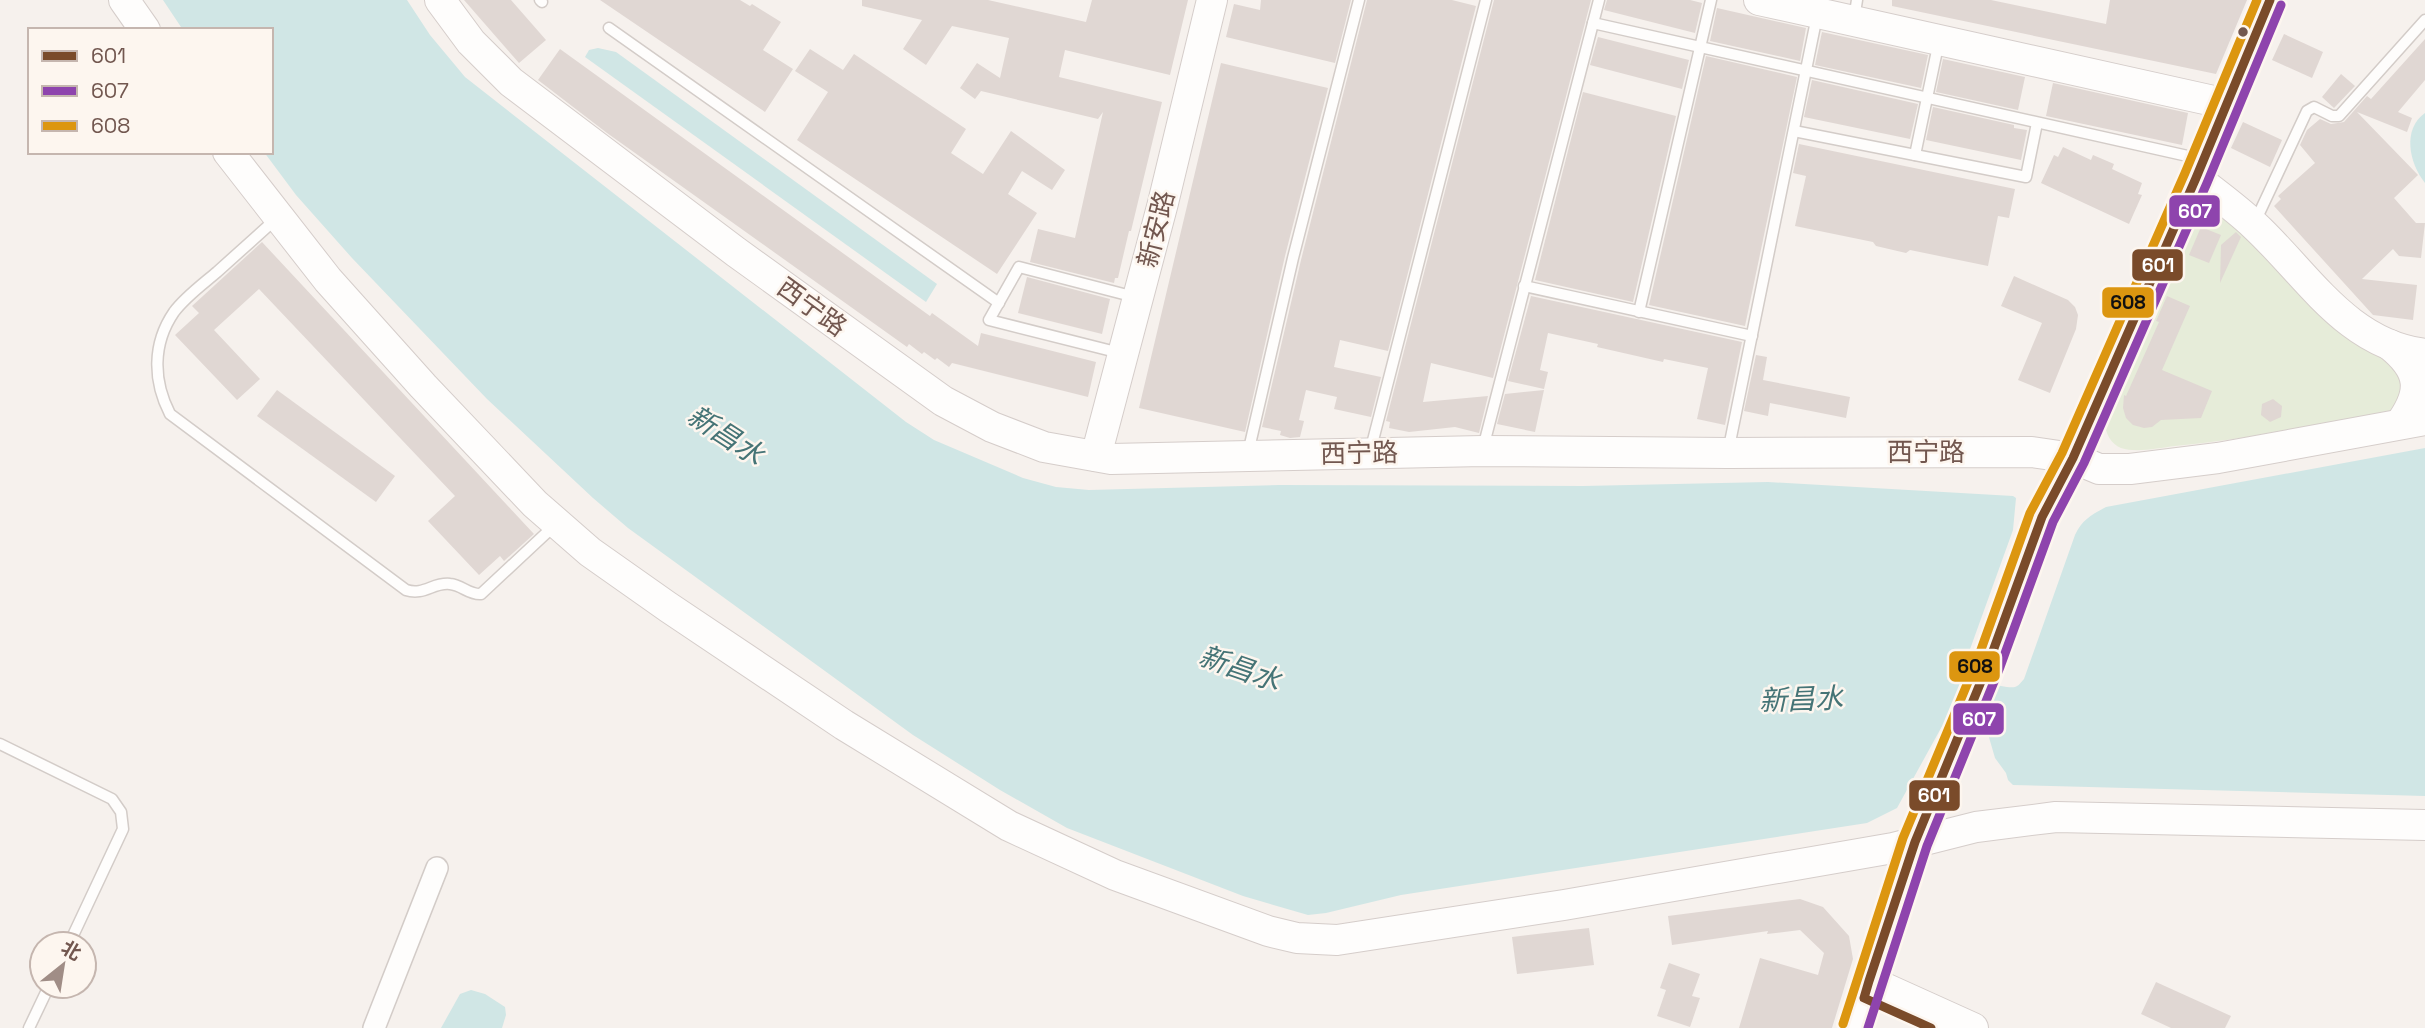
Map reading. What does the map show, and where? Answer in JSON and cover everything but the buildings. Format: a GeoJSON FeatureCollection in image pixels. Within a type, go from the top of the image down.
{"type":"FeatureCollection","features":[{"type":"Feature","properties":{"kind":"street"},"geometry":{"type":"LineString","coordinates":[[124,0],[144,28]]}},
{"type":"Feature","properties":{"kind":"street","name":"西宁路"},"geometry":{"type":"LineString","coordinates":[[440,0],[471,42],[511,82],[919,386],[967,415],[1044,447],[1111,459],[1483,450],[1728,453],[2032,452],[2073,458],[2099,469],[2130,469],[2218,458],[2418,420]]}},
{"type":"Feature","properties":{"kind":"street","name":"新安路"},"geometry":{"type":"LineString","coordinates":[[1096,456],[1212,0]]}},
{"type":"Feature","properties":{"kind":"street"},"geometry":{"type":"LineString","coordinates":[[1759,0],[1818,13],[1855,11],[1940,40],[2227,104]]}},
{"type":"Feature","properties":{"kind":"street"},"geometry":{"type":"LineString","coordinates":[[1855,1028],[1876,1001],[1927,839],[1996,665],[2058,522],[2073,458],[2200,169],[2270,0]]}},
{"type":"Feature","properties":{"kind":"street"},"geometry":{"type":"LineString","coordinates":[[229,154],[328,280],[423,386],[556,524],[590,552],[667,607],[845,725],[1009,826],[1115,875],[1268,931],[1297,938],[1338,940],[1578,902],[1927,839],[1976,827],[2056,817],[2425,825]]}},
{"type":"Feature","properties":{"kind":"street"},"geometry":{"type":"LineString","coordinates":[[2200,169],[2343,316],[2367,335],[2389,345],[2425,352]]}},
{"type":"Feature","properties":{"kind":"street"},"geometry":{"type":"LineString","coordinates":[[2389,345],[2408,361],[2417,381],[2415,394],[2418,420]]}},
{"type":"Feature","properties":{"kind":"street"},"geometry":{"type":"LineString","coordinates":[[374,1028],[437,868]]}},
{"type":"Feature","properties":{"kind":"street"},"geometry":{"type":"LineString","coordinates":[[1876,1001],[1931,1028]]}},
{"type":"Feature","properties":{"kind":"street"},"geometry":{"type":"LineString","coordinates":[[1876,1001],[1973,1028]]}},
{"type":"Feature","properties":{"kind":"lane"},"geometry":{"type":"LineString","coordinates":[[1248,456],[1293,258],[1359,0]]}},
{"type":"Feature","properties":{"kind":"lane"},"geometry":{"type":"LineString","coordinates":[[1370,453],[1486,0]]}},
{"type":"Feature","properties":{"kind":"lane"},"geometry":{"type":"LineString","coordinates":[[1483,450],[1599,0]]}},
{"type":"Feature","properties":{"kind":"lane"},"geometry":{"type":"LineString","coordinates":[[1639,312],[1711,0]]}},
{"type":"Feature","properties":{"kind":"lane"},"geometry":{"type":"LineString","coordinates":[[1728,453],[1818,13]]}},
{"type":"Feature","properties":{"kind":"lane"},"geometry":{"type":"LineString","coordinates":[[2254,225],[2307,111],[2314,107],[2332,116],[2339,116],[2425,20]]}},
{"type":"Feature","properties":{"kind":"lane"},"geometry":{"type":"LineString","coordinates":[[1593,23],[2037,123],[2200,169]]}},
{"type":"Feature","properties":{"kind":"lane"},"geometry":{"type":"LineString","coordinates":[[609,29],[999,303]]}},
{"type":"Feature","properties":{"kind":"lane"},"geometry":{"type":"LineString","coordinates":[[1915,155],[1940,40]]}},
{"type":"Feature","properties":{"kind":"lane"},"geometry":{"type":"LineString","coordinates":[[1794,131],[2026,177],[2037,123]]}},
{"type":"Feature","properties":{"kind":"lane"},"geometry":{"type":"LineString","coordinates":[[277,218],[189,297],[170,319],[159,350],[157,366],[158,384],[170,414],[407,590],[416,593],[439,584],[449,584],[473,595],[481,594],[556,524]]}},
{"type":"Feature","properties":{"kind":"lane"},"geometry":{"type":"LineString","coordinates":[[1123,354],[989,320],[1019,267],[1138,297]]}},
{"type":"Feature","properties":{"kind":"lane"},"geometry":{"type":"LineString","coordinates":[[1524,286],[1752,337]]}},
{"type":"Feature","properties":{"kind":"lane"},"geometry":{"type":"LineString","coordinates":[[0,744],[112,799],[121,812],[123,829],[76,930]]}},
{"type":"Feature","properties":{"kind":"lane"},"geometry":{"type":"LineString","coordinates":[[29,1028],[42,1000]]}},
{"type":"Feature","properties":{"kind":"green space"},"geometry":{"type":"Polygon","coordinates":[[[2201,197],[2391,357],[2408,385],[2390,414],[2148,450],[2121,448],[2112,441],[2107,434],[2105,422],[2201,197]]]}},
{"type":"Feature","properties":{"kind":"water","name":"新昌水"},"geometry":{"type":"Polygon","coordinates":[[[163,0],[407,0],[430,35],[465,77],[906,422],[934,440],[1023,478],[1056,487],[1089,490],[1279,485],[1583,486],[1768,482],[2013,496],[2016,498],[2013,530],[1969,652],[1968,674],[1998,685],[2015,687],[2024,679],[2075,535],[2091,515],[2106,507],[2425,448],[2425,796],[2013,785],[1995,758],[1986,727],[1969,717],[1952,716],[1941,728],[1897,808],[1867,823],[1401,895],[1326,913],[1308,915],[1243,896],[1067,828],[1000,790],[913,735],[628,528],[487,399],[352,258],[296,195],[265,154],[273,154],[273,28],[182,28],[163,0]]]}},
{"type":"Feature","properties":{"kind":"water"},"geometry":{"type":"Polygon","coordinates":[[[598,48],[616,52],[937,284],[926,302],[585,57],[589,50],[598,48]]]}},
{"type":"Feature","properties":{"kind":"water"},"geometry":{"type":"Polygon","coordinates":[[[2425,113],[2425,183],[2415,166],[2410,146],[2413,128],[2425,113]]]}},
{"type":"Feature","properties":{"kind":"water"},"geometry":{"type":"Polygon","coordinates":[[[471,990],[485,994],[505,1007],[506,1015],[502,1028],[441,1028],[460,994],[471,990]]]}},
{"type":"Feature","properties":{"kind":"transit line","name":"608"},"geometry":{"type":"LineString","coordinates":[[1843,1024],[1903,838],[1978,658],[2030,513],[2062,453],[2185,173],[2257,0]]}},
{"type":"Feature","properties":{"kind":"transit line","name":"601"},"geometry":{"type":"LineString","coordinates":[[1931,1028],[1864,998],[1869,981],[1915,842],[1989,662],[2042,517],[2073,458],[2196,178],[2270,0]]}},
{"type":"Feature","properties":{"kind":"transit line","name":"607"},"geometry":{"type":"LineString","coordinates":[[1868,1028],[1927,846],[2000,667],[2053,522],[2084,463],[2207,183],[2281,5]]}}]}
